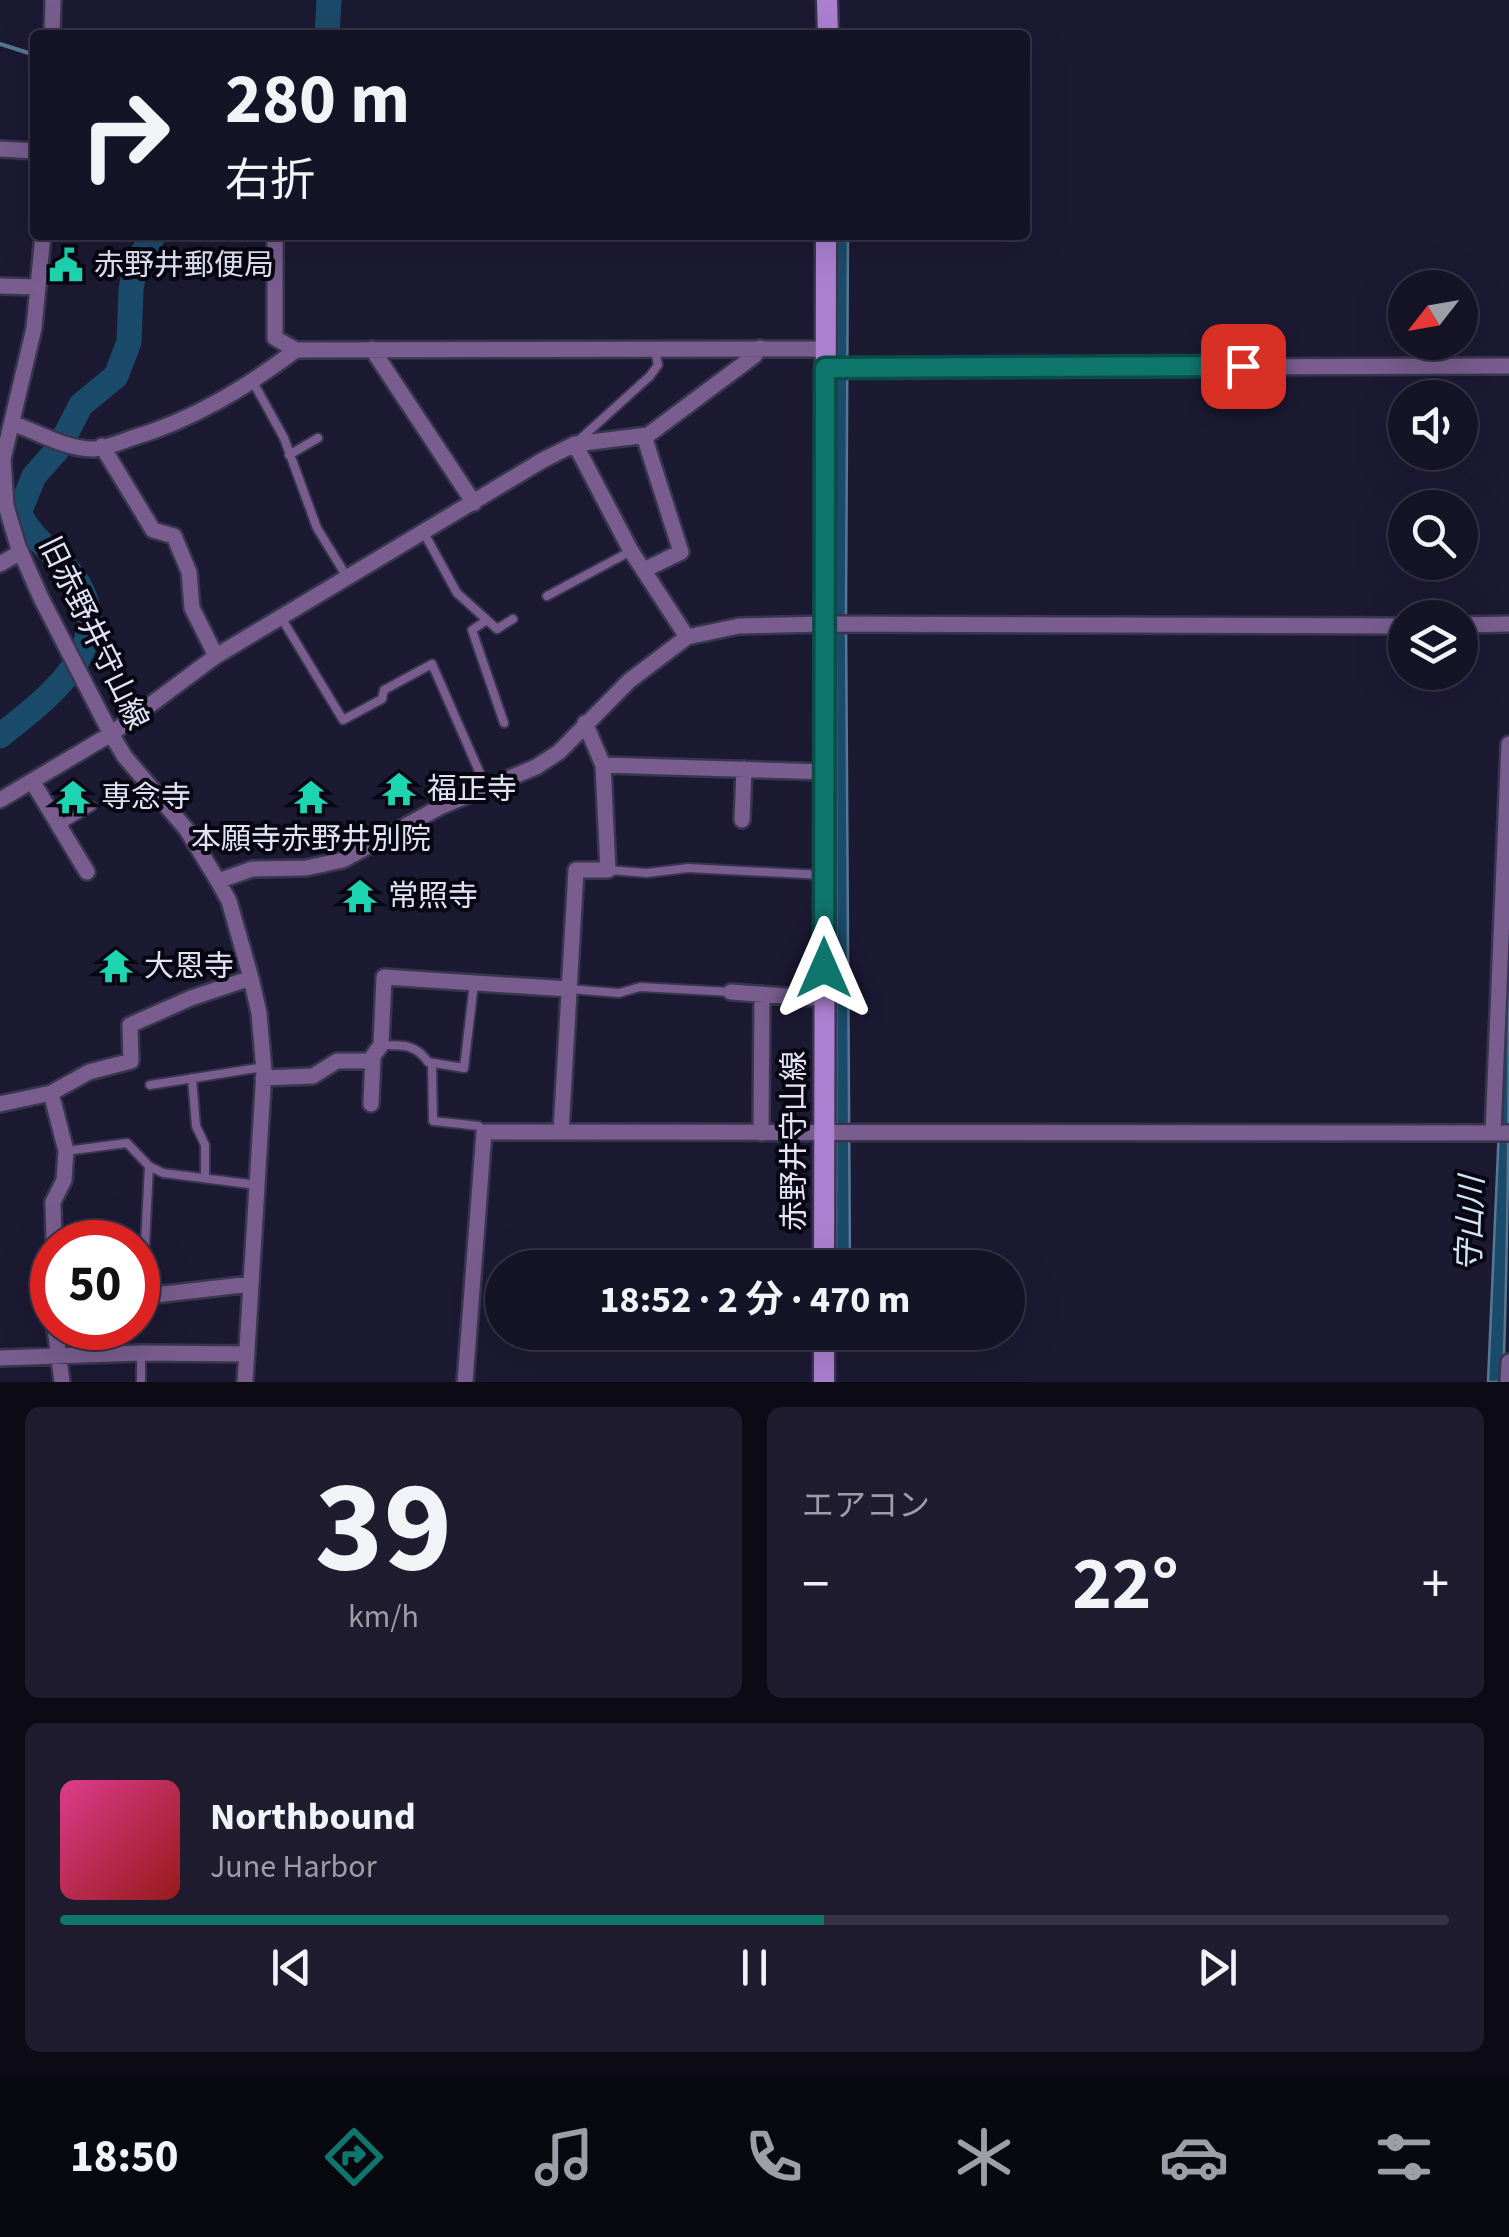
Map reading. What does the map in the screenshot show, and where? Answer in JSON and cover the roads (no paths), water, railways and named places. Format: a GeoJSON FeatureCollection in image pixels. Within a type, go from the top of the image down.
{"type":"FeatureCollection","features":[{"type":"Feature","properties":{"kind":"main road"},"geometry":{"type":"LineString","coordinates":[[828,0],[828,30]]}},
{"type":"Feature","properties":{"kind":"main road","name":"赤野井守山線"},"geometry":{"type":"LineString","coordinates":[[824,1250],[826,240]]}},
{"type":"Feature","properties":{"kind":"main road"},"geometry":{"type":"LineString","coordinates":[[824,1350],[824,1382]]}},
{"type":"Feature","properties":{"kind":"street"},"geometry":{"type":"LineString","coordinates":[[52,30],[53,0]]}},
{"type":"Feature","properties":{"kind":"street"},"geometry":{"type":"LineString","coordinates":[[0,149],[30,152]]}},
{"type":"Feature","properties":{"kind":"street","name":"旧赤野井守山線"},"geometry":{"type":"LineString","coordinates":[[43,240],[34,328],[2,460],[6,506],[21,552],[110,734],[124,757],[187,830],[229,902],[251,978],[260,1013],[263,1072],[245,1382]]}},
{"type":"Feature","properties":{"kind":"street"},"geometry":{"type":"LineString","coordinates":[[275,240],[274,338],[296,350],[760,348],[825,359],[1509,366]]}},
{"type":"Feature","properties":{"kind":"street"},"geometry":{"type":"LineString","coordinates":[[0,286],[38,287]]}},
{"type":"Feature","properties":{"kind":"street"},"geometry":{"type":"LineString","coordinates":[[0,800],[110,734],[216,656],[575,444],[644,436],[693,404],[760,348]]}},
{"type":"Feature","properties":{"kind":"street"},"geometry":{"type":"LineString","coordinates":[[12,423],[66,443],[102,446],[196,415],[253,382],[296,350]]}},
{"type":"Feature","properties":{"kind":"street"},"geometry":{"type":"LineString","coordinates":[[372,350],[474,502]]}},
{"type":"Feature","properties":{"kind":"street"},"geometry":{"type":"LineString","coordinates":[[644,436],[681,552],[644,570]]}},
{"type":"Feature","properties":{"kind":"street"},"geometry":{"type":"LineString","coordinates":[[575,444],[631,551],[687,636]]}},
{"type":"Feature","properties":{"kind":"street"},"geometry":{"type":"LineString","coordinates":[[102,446],[153,530],[174,536],[189,572],[192,608],[216,656]]}},
{"type":"Feature","properties":{"kind":"street"},"geometry":{"type":"LineString","coordinates":[[0,564],[21,552]]}},
{"type":"Feature","properties":{"kind":"street"},"geometry":{"type":"LineString","coordinates":[[218,881],[252,869],[325,866],[343,860],[442,806],[536,767],[559,752],[629,681],[687,636],[739,626],[824,624],[1388,626]]}},
{"type":"Feature","properties":{"kind":"street"},"geometry":{"type":"LineString","coordinates":[[1478,625],[1509,624]]}},
{"type":"Feature","properties":{"kind":"street"},"geometry":{"type":"LineString","coordinates":[[561,1132],[576,870],[608,870],[603,765],[585,722]]}},
{"type":"Feature","properties":{"kind":"street"},"geometry":{"type":"LineString","coordinates":[[465,1382],[484,1132],[1501,1134],[1509,744]]}},
{"type":"Feature","properties":{"kind":"street"},"geometry":{"type":"LineString","coordinates":[[603,765],[826,772]]}},
{"type":"Feature","properties":{"kind":"street"},"geometry":{"type":"LineString","coordinates":[[742,820],[744,769]]}},
{"type":"Feature","properties":{"kind":"street"},"geometry":{"type":"LineString","coordinates":[[32,781],[87,872]]}},
{"type":"Feature","properties":{"kind":"street"},"geometry":{"type":"LineString","coordinates":[[371,1104],[373,1060],[381,1045],[384,977],[569,989]]}},
{"type":"Feature","properties":{"kind":"street"},"geometry":{"type":"LineString","coordinates":[[0,1104],[51,1093],[89,1072],[131,1062],[130,1025],[251,978]]}},
{"type":"Feature","properties":{"kind":"street"},"geometry":{"type":"LineString","coordinates":[[731,992],[824,999]]}},
{"type":"Feature","properties":{"kind":"street"},"geometry":{"type":"LineString","coordinates":[[762,994],[762,1132]]}},
{"type":"Feature","properties":{"kind":"street"},"geometry":{"type":"LineString","coordinates":[[263,1072],[313,1076],[337,1060],[373,1060]]}},
{"type":"Feature","properties":{"kind":"street"},"geometry":{"type":"LineString","coordinates":[[51,1093],[66,1150],[64,1180],[53,1202],[53,1220]]}},
{"type":"Feature","properties":{"kind":"street"},"geometry":{"type":"LineString","coordinates":[[160,1294],[251,1284]]}},
{"type":"Feature","properties":{"kind":"street"},"geometry":{"type":"LineString","coordinates":[[56,1350],[62,1382]]}},
{"type":"Feature","properties":{"kind":"street"},"geometry":{"type":"LineString","coordinates":[[0,1358],[56,1354],[246,1354]]}},
{"type":"Feature","properties":{"kind":"street"},"geometry":{"type":"LineString","coordinates":[[1508,1382],[1509,1362]]}},
{"type":"Feature","properties":{"kind":"lane"},"geometry":{"type":"LineString","coordinates":[[575,444],[650,376],[658,366],[655,348]]}},
{"type":"Feature","properties":{"kind":"lane"},"geometry":{"type":"LineString","coordinates":[[253,382],[284,438],[317,528],[347,578]]}},
{"type":"Feature","properties":{"kind":"lane"},"geometry":{"type":"LineString","coordinates":[[289,455],[318,438]]}},
{"type":"Feature","properties":{"kind":"lane"},"geometry":{"type":"LineString","coordinates":[[424,533],[457,593],[497,629],[513,619]]}},
{"type":"Feature","properties":{"kind":"lane"},"geometry":{"type":"LineString","coordinates":[[547,596],[631,551]]}},
{"type":"Feature","properties":{"kind":"lane"},"geometry":{"type":"LineString","coordinates":[[282,619],[343,720],[382,699],[384,690],[432,664],[486,787]]}},
{"type":"Feature","properties":{"kind":"lane"},"geometry":{"type":"LineString","coordinates":[[487,620],[472,630],[504,723]]}},
{"type":"Feature","properties":{"kind":"lane"},"geometry":{"type":"LineString","coordinates":[[59,826],[92,806]]}},
{"type":"Feature","properties":{"kind":"lane"},"geometry":{"type":"LineString","coordinates":[[608,870],[688,868],[825,875]]}},
{"type":"Feature","properties":{"kind":"lane"},"geometry":{"type":"LineString","coordinates":[[381,1045],[408,1045],[432,1063],[464,1068],[474,983]]}},
{"type":"Feature","properties":{"kind":"lane"},"geometry":{"type":"LineString","coordinates":[[569,989],[619,993],[640,987],[731,992]]}},
{"type":"Feature","properties":{"kind":"lane"},"geometry":{"type":"LineString","coordinates":[[432,1063],[433,1121],[479,1126],[484,1132]]}},
{"type":"Feature","properties":{"kind":"lane"},"geometry":{"type":"LineString","coordinates":[[150,1085],[263,1072]]}},
{"type":"Feature","properties":{"kind":"lane"},"geometry":{"type":"LineString","coordinates":[[192,1078],[196,1126],[206,1145],[205,1178]]}},
{"type":"Feature","properties":{"kind":"lane"},"geometry":{"type":"LineString","coordinates":[[66,1150],[127,1143],[149,1166],[164,1173],[257,1185]]}},
{"type":"Feature","properties":{"kind":"lane"},"geometry":{"type":"LineString","coordinates":[[146,1220],[149,1166]]}},
{"type":"Feature","properties":{"kind":"lane"},"geometry":{"type":"LineString","coordinates":[[141,1382],[142,1353]]}},
{"type":"Feature","properties":{"kind":"water"},"geometry":{"type":"Polygon","coordinates":[[[837,240],[848,240],[850,1250],[836,1250],[837,240]]]}},
{"type":"Feature","properties":{"kind":"water"},"geometry":{"type":"Polygon","coordinates":[[[1509,896],[1503,1382],[1488,1382],[1509,896]]]}},
{"type":"Feature","properties":{"kind":"waterway"},"geometry":{"type":"LineString","coordinates":[[327,30],[329,0]]}},
{"type":"Feature","properties":{"kind":"waterway"},"geometry":{"type":"LineString","coordinates":[[0,44],[30,53]]}},
{"type":"Feature","properties":{"kind":"waterway"},"geometry":{"type":"LineString","coordinates":[[0,736],[59,685],[85,644],[89,622],[85,598],[70,572],[19,513],[34,476],[58,449],[81,405],[116,376],[129,342],[135,265],[151,240]]}},
{"type":"Feature","properties":{"kind":"place","name":"赤野井郵便局"},"geometry":{"type":"Point","coordinates":[66,265]}},
{"type":"Feature","properties":{"kind":"place","name":"福正寺"},"geometry":{"type":"Point","coordinates":[399,789]}},
{"type":"Feature","properties":{"kind":"place","name":"専念寺"},"geometry":{"type":"Point","coordinates":[73,797]}},
{"type":"Feature","properties":{"kind":"place","name":"本願寺赤野井別院"},"geometry":{"type":"Point","coordinates":[311,797]}},
{"type":"Feature","properties":{"kind":"place","name":"常照寺"},"geometry":{"type":"Point","coordinates":[360,896]}},
{"type":"Feature","properties":{"kind":"place","name":"大恩寺"},"geometry":{"type":"Point","coordinates":[116,966]}},
{"type":"Feature","properties":{"kind":"water label","name":"守山川"},"geometry":{"type":"Point","coordinates":[1470,1224]}}]}
